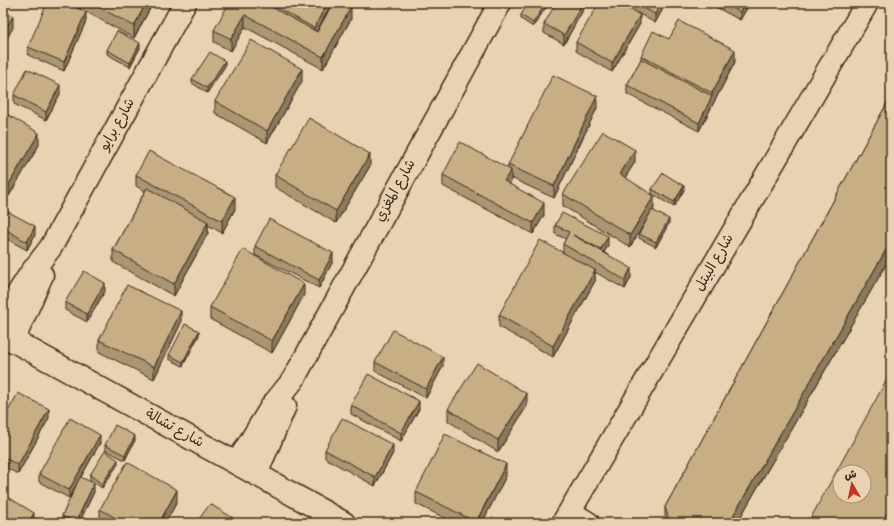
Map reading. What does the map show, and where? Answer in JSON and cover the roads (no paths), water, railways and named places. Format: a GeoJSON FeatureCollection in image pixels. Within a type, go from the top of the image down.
{"type":"FeatureCollection","features":[{"type":"Feature","properties":{"kind":"street","name":"شارع برايو"},"geometry":{"type":"LineString","coordinates":[[3,317],[30,273],[51,247],[185,3]]}},
{"type":"Feature","properties":{"kind":"street","name":"شارع المغزي"},"geometry":{"type":"LineString","coordinates":[[237,463],[272,406],[293,380],[500,3]]}},
{"type":"Feature","properties":{"kind":"street","name":"شارع البيتل"},"geometry":{"type":"LineString","coordinates":[[574,519],[867,3]]}},
{"type":"Feature","properties":{"kind":"street","name":"شارع برايو"},"geometry":{"type":"LineString","coordinates":[[8,338],[45,268],[51,247]]}},
{"type":"Feature","properties":{"kind":"street","name":"شارع تشالة"},"geometry":{"type":"LineString","coordinates":[[8,338],[344,523]]}},
{"type":"Feature","properties":{"kind":"street","name":"شارع المغزي"},"geometry":{"type":"LineString","coordinates":[[256,474],[287,401],[293,380]]}}]}
